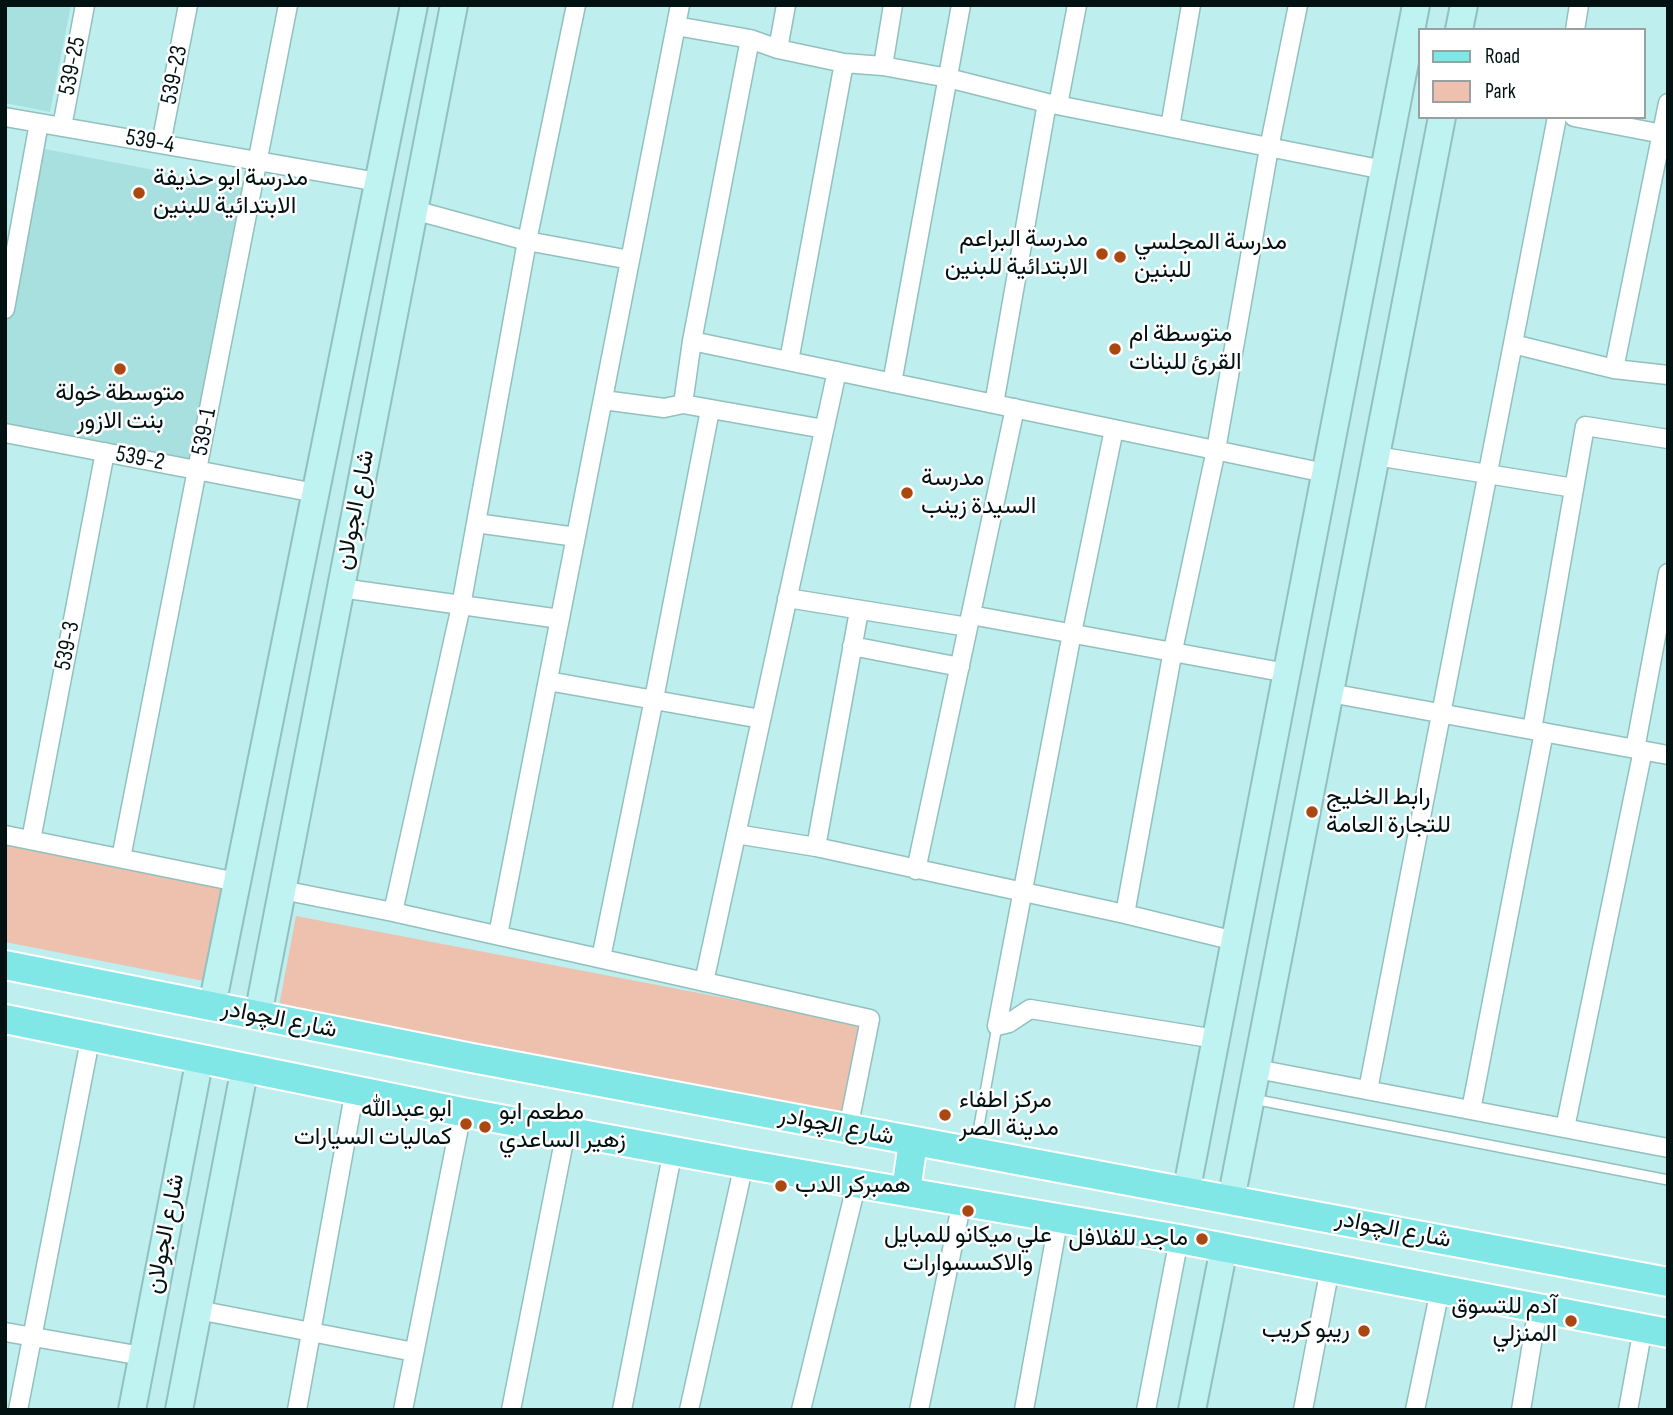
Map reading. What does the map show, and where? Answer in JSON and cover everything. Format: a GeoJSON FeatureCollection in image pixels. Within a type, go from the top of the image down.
{"type":"FeatureCollection","features":[{"type":"Feature","properties":{"kind":"main road","name":"شارع الچوادر"},"geometry":{"type":"LineString","coordinates":[[5,965],[913,1142],[1668,1282]]}},
{"type":"Feature","properties":{"kind":"main road","name":"شارع الچوادر"},"geometry":{"type":"LineString","coordinates":[[5,1019],[462,1112],[744,1164],[1059,1217],[1656,1330]]}},
{"type":"Feature","properties":{"kind":"main road"},"geometry":{"type":"LineString","coordinates":[[906,1191],[913,1142]]}},
{"type":"Feature","properties":{"kind":"street","name":"539-25"},"geometry":{"type":"LineString","coordinates":[[62,127],[85,5]]}},
{"type":"Feature","properties":{"kind":"street","name":"539-23"},"geometry":{"type":"LineString","coordinates":[[161,144],[188,5]]}},
{"type":"Feature","properties":{"kind":"street","name":"539-1"},"geometry":{"type":"LineString","coordinates":[[121,858],[288,5]]}},
{"type":"Feature","properties":{"kind":"street","name":"شارع الجولان"},"geometry":{"type":"LineString","coordinates":[[212,1006],[414,5]]}},
{"type":"Feature","properties":{"kind":"street","name":"شارع الجولان"},"geometry":{"type":"LineString","coordinates":[[258,1015],[454,5]]}},
{"type":"Feature","properties":{"kind":"street"},"geometry":{"type":"LineString","coordinates":[[393,912],[461,606],[527,240],[576,5]]}},
{"type":"Feature","properties":{"kind":"street"},"geometry":{"type":"LineString","coordinates":[[498,935],[680,5]]}},
{"type":"Feature","properties":{"kind":"street"},"geometry":{"type":"LineString","coordinates":[[778,49],[786,5]]}},
{"type":"Feature","properties":{"kind":"street"},"geometry":{"type":"LineString","coordinates":[[883,66],[893,5]]}},
{"type":"Feature","properties":{"kind":"street"},"geometry":{"type":"LineString","coordinates":[[892,383],[961,5]]}},
{"type":"Feature","properties":{"kind":"street"},"geometry":{"type":"LineString","coordinates":[[994,404],[1052,104],[1077,5]]}},
{"type":"Feature","properties":{"kind":"street"},"geometry":{"type":"LineString","coordinates":[[1170,127],[1191,5]]}},
{"type":"Feature","properties":{"kind":"street"},"geometry":{"type":"LineString","coordinates":[[1125,914],[1173,650],[1216,450],[1269,148],[1298,5]]}},
{"type":"Feature","properties":{"kind":"street"},"geometry":{"type":"LineString","coordinates":[[1186,1194],[1416,5]]}},
{"type":"Feature","properties":{"kind":"street"},"geometry":{"type":"LineString","coordinates":[[1459,28],[1464,5]]}},
{"type":"Feature","properties":{"kind":"street"},"geometry":{"type":"LineString","coordinates":[[1574,28],[1579,5]]}},
{"type":"Feature","properties":{"kind":"street"},"geometry":{"type":"LineString","coordinates":[[676,26],[750,39],[778,49],[844,63],[883,66],[948,78],[1052,104],[1384,170]]}},
{"type":"Feature","properties":{"kind":"street"},"geometry":{"type":"LineString","coordinates":[[683,404],[692,341],[750,39]]}},
{"type":"Feature","properties":{"kind":"street"},"geometry":{"type":"LineString","coordinates":[[789,361],[844,63]]}},
{"type":"Feature","properties":{"kind":"street"},"geometry":{"type":"LineString","coordinates":[[1614,369],[1665,134],[1668,103]]}},
{"type":"Feature","properties":{"kind":"street","name":"539-4"},"geometry":{"type":"LineString","coordinates":[[5,117],[378,182]]}},
{"type":"Feature","properties":{"kind":"street"},"geometry":{"type":"LineString","coordinates":[[1231,1200],[1442,119]]}},
{"type":"Feature","properties":{"kind":"street"},"geometry":{"type":"LineString","coordinates":[[1368,1090],[1558,119]]}},
{"type":"Feature","properties":{"kind":"street"},"geometry":{"type":"LineString","coordinates":[[1585,119],[1665,134]]}},
{"type":"Feature","properties":{"kind":"street"},"geometry":{"type":"LineString","coordinates":[[5,309],[39,123]]}},
{"type":"Feature","properties":{"kind":"street"},"geometry":{"type":"LineString","coordinates":[[414,210],[527,240],[630,260]]}},
{"type":"Feature","properties":{"kind":"street"},"geometry":{"type":"LineString","coordinates":[[365,244],[405,254]]}},
{"type":"Feature","properties":{"kind":"street"},"geometry":{"type":"LineString","coordinates":[[692,341],[1325,473]]}},
{"type":"Feature","properties":{"kind":"street"},"geometry":{"type":"LineString","coordinates":[[1513,344],[1614,369],[1668,375]]}},
{"type":"Feature","properties":{"kind":"street"},"geometry":{"type":"LineString","coordinates":[[704,982],[837,372]]}},
{"type":"Feature","properties":{"kind":"street"},"geometry":{"type":"LineString","coordinates":[[603,400],[664,408],[683,404],[824,429]]}},
{"type":"Feature","properties":{"kind":"street"},"geometry":{"type":"LineString","coordinates":[[916,870],[1015,408]]}},
{"type":"Feature","properties":{"kind":"street"},"geometry":{"type":"LineString","coordinates":[[601,958],[710,410]]}},
{"type":"Feature","properties":{"kind":"street"},"geometry":{"type":"LineString","coordinates":[[1471,1110],[1538,731],[1585,426],[1668,439]]}},
{"type":"Feature","properties":{"kind":"street"},"geometry":{"type":"LineString","coordinates":[[1114,429],[997,1026],[1009,1023],[1030,1009],[1216,1039]]}},
{"type":"Feature","properties":{"kind":"street","name":"539-2"},"geometry":{"type":"LineString","coordinates":[[5,433],[315,493]]}},
{"type":"Feature","properties":{"kind":"street","name":"539-3"},"geometry":{"type":"LineString","coordinates":[[31,840],[105,452]]}},
{"type":"Feature","properties":{"kind":"street"},"geometry":{"type":"LineString","coordinates":[[1376,456],[1574,488]]}},
{"type":"Feature","properties":{"kind":"street"},"geometry":{"type":"LineString","coordinates":[[476,523],[576,537]]}},
{"type":"Feature","properties":{"kind":"street"},"geometry":{"type":"LineString","coordinates":[[1314,535],[1359,545]]}},
{"type":"Feature","properties":{"kind":"street"},"geometry":{"type":"LineString","coordinates":[[1565,1128],[1639,750],[1668,573]]}},
{"type":"Feature","properties":{"kind":"street"},"geometry":{"type":"LineString","coordinates":[[341,588],[560,619]]}},
{"type":"Feature","properties":{"kind":"street"},"geometry":{"type":"LineString","coordinates":[[787,598],[859,611],[1072,633],[1287,673]]}},
{"type":"Feature","properties":{"kind":"street"},"geometry":{"type":"LineString","coordinates":[[816,847],[859,611]]}},
{"type":"Feature","properties":{"kind":"street"},"geometry":{"type":"LineString","coordinates":[[852,646],[960,667]]}},
{"type":"Feature","properties":{"kind":"street"},"geometry":{"type":"LineString","coordinates":[[548,681],[761,719]]}},
{"type":"Feature","properties":{"kind":"street"},"geometry":{"type":"LineString","coordinates":[[1330,693],[1668,755]]}},
{"type":"Feature","properties":{"kind":"street"},"geometry":{"type":"LineString","coordinates":[[736,834],[816,847],[1125,914],[1235,941]]}},
{"type":"Feature","properties":{"kind":"street"},"geometry":{"type":"LineString","coordinates":[[5,835],[393,912],[870,1019],[849,1129]]}},
{"type":"Feature","properties":{"kind":"street"},"geometry":{"type":"LineString","coordinates":[[18,1410],[91,1035]]}},
{"type":"Feature","properties":{"kind":"street","name":"شارع الجولان"},"geometry":{"type":"LineString","coordinates":[[132,1410],[200,1058]]}},
{"type":"Feature","properties":{"kind":"street","name":"شارع الجولان"},"geometry":{"type":"LineString","coordinates":[[179,1410],[245,1067]]}},
{"type":"Feature","properties":{"kind":"street"},"geometry":{"type":"LineString","coordinates":[[1256,1069],[1565,1128],[1667,1143]]}},
{"type":"Feature","properties":{"kind":"street"},"geometry":{"type":"LineString","coordinates":[[297,1410],[355,1089]]}},
{"type":"Feature","properties":{"kind":"street"},"geometry":{"type":"LineString","coordinates":[[403,1410],[462,1112]]}},
{"type":"Feature","properties":{"kind":"street"},"geometry":{"type":"LineString","coordinates":[[511,1410],[566,1131]]}},
{"type":"Feature","properties":{"kind":"street"},"geometry":{"type":"LineString","coordinates":[[622,1410],[673,1150]]}},
{"type":"Feature","properties":{"kind":"street"},"geometry":{"type":"LineString","coordinates":[[689,1410],[744,1164]]}},
{"type":"Feature","properties":{"kind":"street"},"geometry":{"type":"LineString","coordinates":[[801,1410],[857,1182]]}},
{"type":"Feature","properties":{"kind":"street"},"geometry":{"type":"LineString","coordinates":[[919,1410],[962,1201]]}},
{"type":"Feature","properties":{"kind":"street"},"geometry":{"type":"LineString","coordinates":[[1024,1410],[1059,1217]]}},
{"type":"Feature","properties":{"kind":"street"},"geometry":{"type":"LineString","coordinates":[[1146,1410],[1179,1239]]}},
{"type":"Feature","properties":{"kind":"street"},"geometry":{"type":"LineString","coordinates":[[1192,1410],[1224,1248]]}},
{"type":"Feature","properties":{"kind":"street"},"geometry":{"type":"LineString","coordinates":[[1303,1410],[1330,1268]]}},
{"type":"Feature","properties":{"kind":"street"},"geometry":{"type":"LineString","coordinates":[[1415,1410],[1440,1290]]}},
{"type":"Feature","properties":{"kind":"street"},"geometry":{"type":"LineString","coordinates":[[1521,1410],[1538,1307]]}},
{"type":"Feature","properties":{"kind":"street"},"geometry":{"type":"LineString","coordinates":[[198,1310],[414,1352]]}},
{"type":"Feature","properties":{"kind":"street"},"geometry":{"type":"LineString","coordinates":[[1628,1410],[1656,1330]]}},
{"type":"Feature","properties":{"kind":"street"},"geometry":{"type":"LineString","coordinates":[[5,1332],[142,1356]]}},
{"type":"Feature","properties":{"kind":"lane"},"geometry":{"type":"LineString","coordinates":[[974,1153],[997,1026]]}},
{"type":"Feature","properties":{"kind":"lane"},"geometry":{"type":"LineString","coordinates":[[1251,1098],[1668,1180]]}},
{"type":"Feature","properties":{"kind":"shaded area"},"geometry":{"type":"Polygon","coordinates":[[[5,5],[71,5],[50,112],[5,103],[5,5]]]}},
{"type":"Feature","properties":{"kind":"shaded area"},"geometry":{"type":"Polygon","coordinates":[[[40,148],[247,188],[195,460],[5,423],[5,330],[40,148]]]}},
{"type":"Feature","properties":{"kind":"green space"},"geometry":{"type":"Polygon","coordinates":[[[5,845],[225,889],[204,981],[5,942],[5,845]]]}},
{"type":"Feature","properties":{"kind":"green space"},"geometry":{"type":"Polygon","coordinates":[[[296,916],[861,1024],[845,1113],[279,1006],[296,916]]]}},
{"type":"Feature","properties":{"kind":"place","name":"مدرسة ابو حذيفة الابتدائية للبنين"},"geometry":{"type":"Point","coordinates":[139,193]}},
{"type":"Feature","properties":{"kind":"place","name":"مدرسة البراعم الابتدائية للبنين"},"geometry":{"type":"Point","coordinates":[1102,254]}},
{"type":"Feature","properties":{"kind":"place","name":"مدرسة المجلسي للبنين"},"geometry":{"type":"Point","coordinates":[1120,257]}},
{"type":"Feature","properties":{"kind":"place","name":"متوسطة ام القرئ للبنات"},"geometry":{"type":"Point","coordinates":[1115,349]}},
{"type":"Feature","properties":{"kind":"place","name":"متوسطة خولة بنت الازور"},"geometry":{"type":"Point","coordinates":[120,369]}},
{"type":"Feature","properties":{"kind":"place","name":"مدرسة السيدة زينب"},"geometry":{"type":"Point","coordinates":[907,493]}},
{"type":"Feature","properties":{"kind":"place","name":"رابط الخليج للتجارة العامة"},"geometry":{"type":"Point","coordinates":[1312,812]}},
{"type":"Feature","properties":{"kind":"place","name":"مركز اطفاء مدينة الصر"},"geometry":{"type":"Point","coordinates":[945,1115]}},
{"type":"Feature","properties":{"kind":"place","name":"ابو عبدالله كماليات السيارات"},"geometry":{"type":"Point","coordinates":[466,1124]}},
{"type":"Feature","properties":{"kind":"place","name":"مطعم ابو زهير الساعدي"},"geometry":{"type":"Point","coordinates":[485,1127]}},
{"type":"Feature","properties":{"kind":"place","name":"همبركر الدب"},"geometry":{"type":"Point","coordinates":[781,1186]}},
{"type":"Feature","properties":{"kind":"place","name":"علي ميكانو للمبايل والاكسسوارات"},"geometry":{"type":"Point","coordinates":[968,1211]}},
{"type":"Feature","properties":{"kind":"place","name":"ماجد للفلافل"},"geometry":{"type":"Point","coordinates":[1202,1239]}},
{"type":"Feature","properties":{"kind":"place","name":"آدم للتسوق المنزلي"},"geometry":{"type":"Point","coordinates":[1571,1321]}},
{"type":"Feature","properties":{"kind":"place","name":"ريبو كريب"},"geometry":{"type":"Point","coordinates":[1364,1331]}}]}
